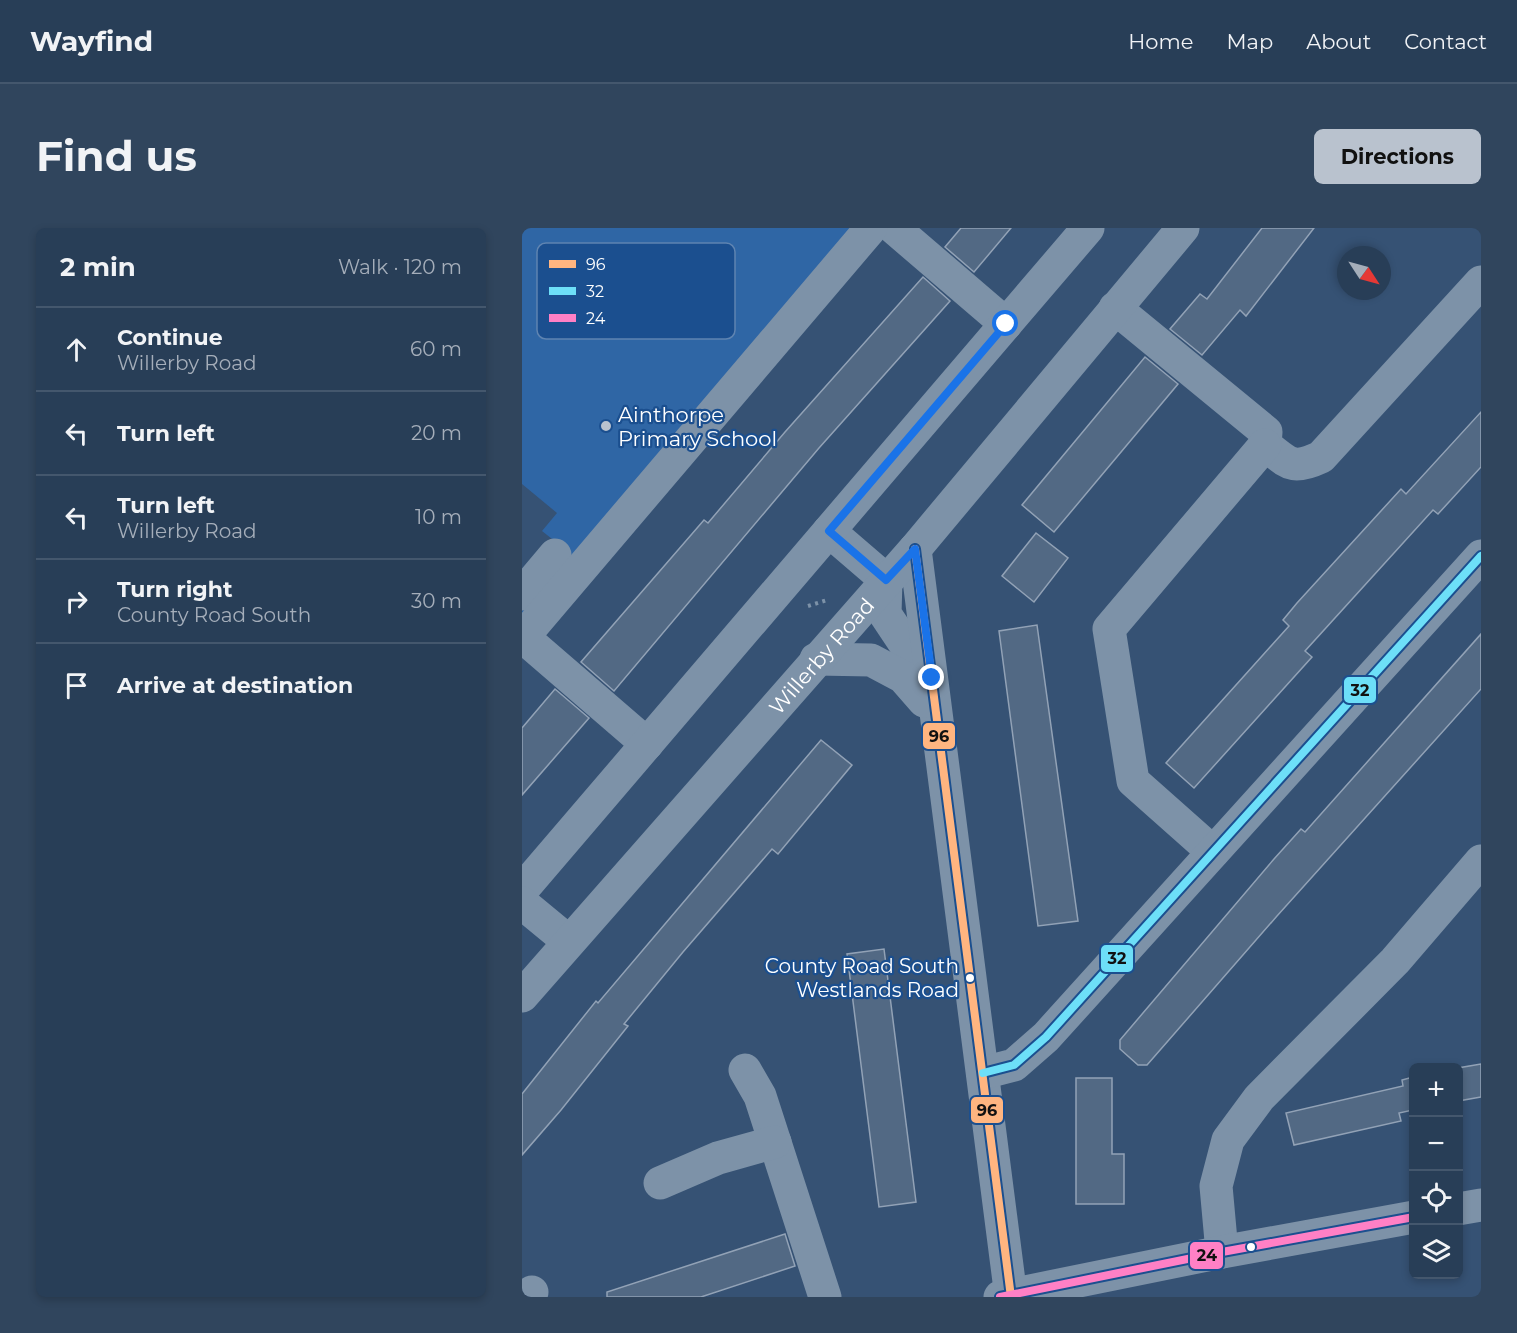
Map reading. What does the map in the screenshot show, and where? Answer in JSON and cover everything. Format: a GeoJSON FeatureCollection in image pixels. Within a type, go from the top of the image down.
{"type":"FeatureCollection","features":[{"type":"Feature","properties":{"kind":"street"},"geometry":{"type":"LineString","coordinates":[[647,744],[523,637],[871,228]]}},
{"type":"Feature","properties":{"kind":"street"},"geometry":{"type":"LineString","coordinates":[[894,228],[1006,324]]}},
{"type":"Feature","properties":{"kind":"street"},"geometry":{"type":"LineString","coordinates":[[522,890],[1088,228]]}},
{"type":"Feature","properties":{"kind":"street","name":"Willerby Road"},"geometry":{"type":"LineString","coordinates":[[522,996],[915,549],[1183,228]]}},
{"type":"Feature","properties":{"kind":"street"},"geometry":{"type":"LineString","coordinates":[[1265,445],[1289,463],[1302,466],[1321,457],[1481,282]]}},
{"type":"Feature","properties":{"kind":"street"},"geometry":{"type":"LineString","coordinates":[[1115,308],[1266,432],[1265,445],[1109,629],[1133,781],[1213,852]]}},
{"type":"Feature","properties":{"kind":"street"},"geometry":{"type":"LineString","coordinates":[[829,531],[886,580],[885,614],[909,650],[937,733]]}},
{"type":"Feature","properties":{"kind":"street"},"geometry":{"type":"LineString","coordinates":[[915,549],[982,1073],[1007,1296],[1222,1252],[1409,1219]]}},
{"type":"Feature","properties":{"kind":"street"},"geometry":{"type":"LineString","coordinates":[[522,594],[555,555]]}},
{"type":"Feature","properties":{"kind":"street"},"geometry":{"type":"LineString","coordinates":[[982,1073],[1014,1065],[1046,1036],[1481,556]]}},
{"type":"Feature","properties":{"kind":"street"},"geometry":{"type":"LineString","coordinates":[[816,659],[871,660],[903,677],[923,697]]}},
{"type":"Feature","properties":{"kind":"street"},"geometry":{"type":"LineString","coordinates":[[1222,1252],[1216,1186],[1228,1140],[1259,1098],[1395,961],[1481,861]]}},
{"type":"Feature","properties":{"kind":"street"},"geometry":{"type":"LineString","coordinates":[[522,903],[568,941]]}},
{"type":"Feature","properties":{"kind":"street"},"geometry":{"type":"LineString","coordinates":[[746,1070],[760,1096],[825,1297]]}},
{"type":"Feature","properties":{"kind":"street"},"geometry":{"type":"LineString","coordinates":[[660,1183],[718,1158],[775,1142]]}},
{"type":"Feature","properties":{"kind":"street"},"geometry":{"type":"LineString","coordinates":[[1463,1208],[1481,1205]]}},
{"type":"Feature","properties":{"kind":"shaded area","name":"Ainthorpe Primary School"},"geometry":{"type":"Polygon","coordinates":[[[522,228],[858,228],[522,623],[522,611],[571,554],[542,531],[557,513],[522,484],[522,228]]]}},
{"type":"Feature","properties":{"kind":"building"},"geometry":{"type":"Polygon","coordinates":[[[961,228],[1011,228],[974,272],[945,247],[961,228]]]}},
{"type":"Feature","properties":{"kind":"building"},"geometry":{"type":"Polygon","coordinates":[[[1262,228],[1314,228],[1246,316],[1240,310],[1202,355],[1170,329],[1200,294],[1207,299],[1262,228]]]}},
{"type":"Feature","properties":{"kind":"building"},"geometry":{"type":"Polygon","coordinates":[[[923,277],[950,301],[819,448],[614,691],[581,662],[704,520],[708,523],[785,432],[923,277]]]}},
{"type":"Feature","properties":{"kind":"building"},"geometry":{"type":"Polygon","coordinates":[[[1145,357],[1178,384],[1054,532],[1022,505],[1145,357]]]}},
{"type":"Feature","properties":{"kind":"building"},"geometry":{"type":"Polygon","coordinates":[[[1481,412],[1481,467],[1438,514],[1433,510],[1305,651],[1312,657],[1194,788],[1166,763],[1289,626],[1283,620],[1297,603],[1401,489],[1406,494],[1481,412]]]}},
{"type":"Feature","properties":{"kind":"building"},"geometry":{"type":"Polygon","coordinates":[[[1036,533],[1068,558],[1034,602],[1002,576],[1036,533]]]}},
{"type":"Feature","properties":{"kind":"building"},"geometry":{"type":"Polygon","coordinates":[[[1037,625],[1078,921],[1038,926],[999,631],[1037,625]]]}},
{"type":"Feature","properties":{"kind":"building"},"geometry":{"type":"Polygon","coordinates":[[[1481,634],[1481,689],[1147,1065],[1138,1065],[1120,1049],[1120,1040],[1274,859],[1301,829],[1305,832],[1481,634]]]}},
{"type":"Feature","properties":{"kind":"building"},"geometry":{"type":"Polygon","coordinates":[[[555,689],[589,718],[522,795],[522,728],[555,689]]]}},
{"type":"Feature","properties":{"kind":"building"},"geometry":{"type":"Polygon","coordinates":[[[821,740],[852,765],[778,854],[772,849],[683,952],[624,1024],[628,1026],[522,1155],[522,1094],[596,1001],[598,1003],[821,740]]]}},
{"type":"Feature","properties":{"kind":"building"},"geometry":{"type":"Polygon","coordinates":[[[884,949],[916,1202],[879,1207],[847,954],[884,949]]]}},
{"type":"Feature","properties":{"kind":"building"},"geometry":{"type":"Polygon","coordinates":[[[1481,1064],[1481,1097],[1463,1100],[1463,1067],[1481,1064]]]}},
{"type":"Feature","properties":{"kind":"building"},"geometry":{"type":"Polygon","coordinates":[[[1076,1078],[1112,1078],[1112,1154],[1124,1154],[1124,1204],[1076,1204],[1076,1078]]]}},
{"type":"Feature","properties":{"kind":"building"},"geometry":{"type":"Polygon","coordinates":[[[1409,1078],[1409,1111],[1399,1113],[1401,1121],[1294,1145],[1286,1113],[1403,1086],[1402,1080],[1409,1078]]]}},
{"type":"Feature","properties":{"kind":"building"},"geometry":{"type":"Polygon","coordinates":[[[785,1234],[795,1266],[701,1297],[607,1297],[607,1292],[785,1234]]]}},
{"type":"Feature","properties":{"kind":"transit line","name":"96"},"geometry":{"type":"LineString","coordinates":[[915,549],[1011,1297]]}},
{"type":"Feature","properties":{"kind":"transit line","name":"32"},"geometry":{"type":"LineString","coordinates":[[983,1073],[1014,1065],[1046,1037],[1481,556]]}},
{"type":"Feature","properties":{"kind":"transit line","name":"24"},"geometry":{"type":"LineString","coordinates":[[1000,1297],[1222,1252],[1409,1218]]}},
{"type":"Feature","properties":{"kind":"place","name":"Ainthorpe Primary School"},"geometry":{"type":"Point","coordinates":[606,426]}},
{"type":"Feature","properties":{"kind":"place","name":"County Road South Westlands Road"},"geometry":{"type":"Point","coordinates":[970,978]}},
{"type":"Feature","properties":{"kind":"route"},"geometry":{"type":"LineString","coordinates":[[932,678],[915,549],[886,580],[829,531],[1006,324]]}}]}
